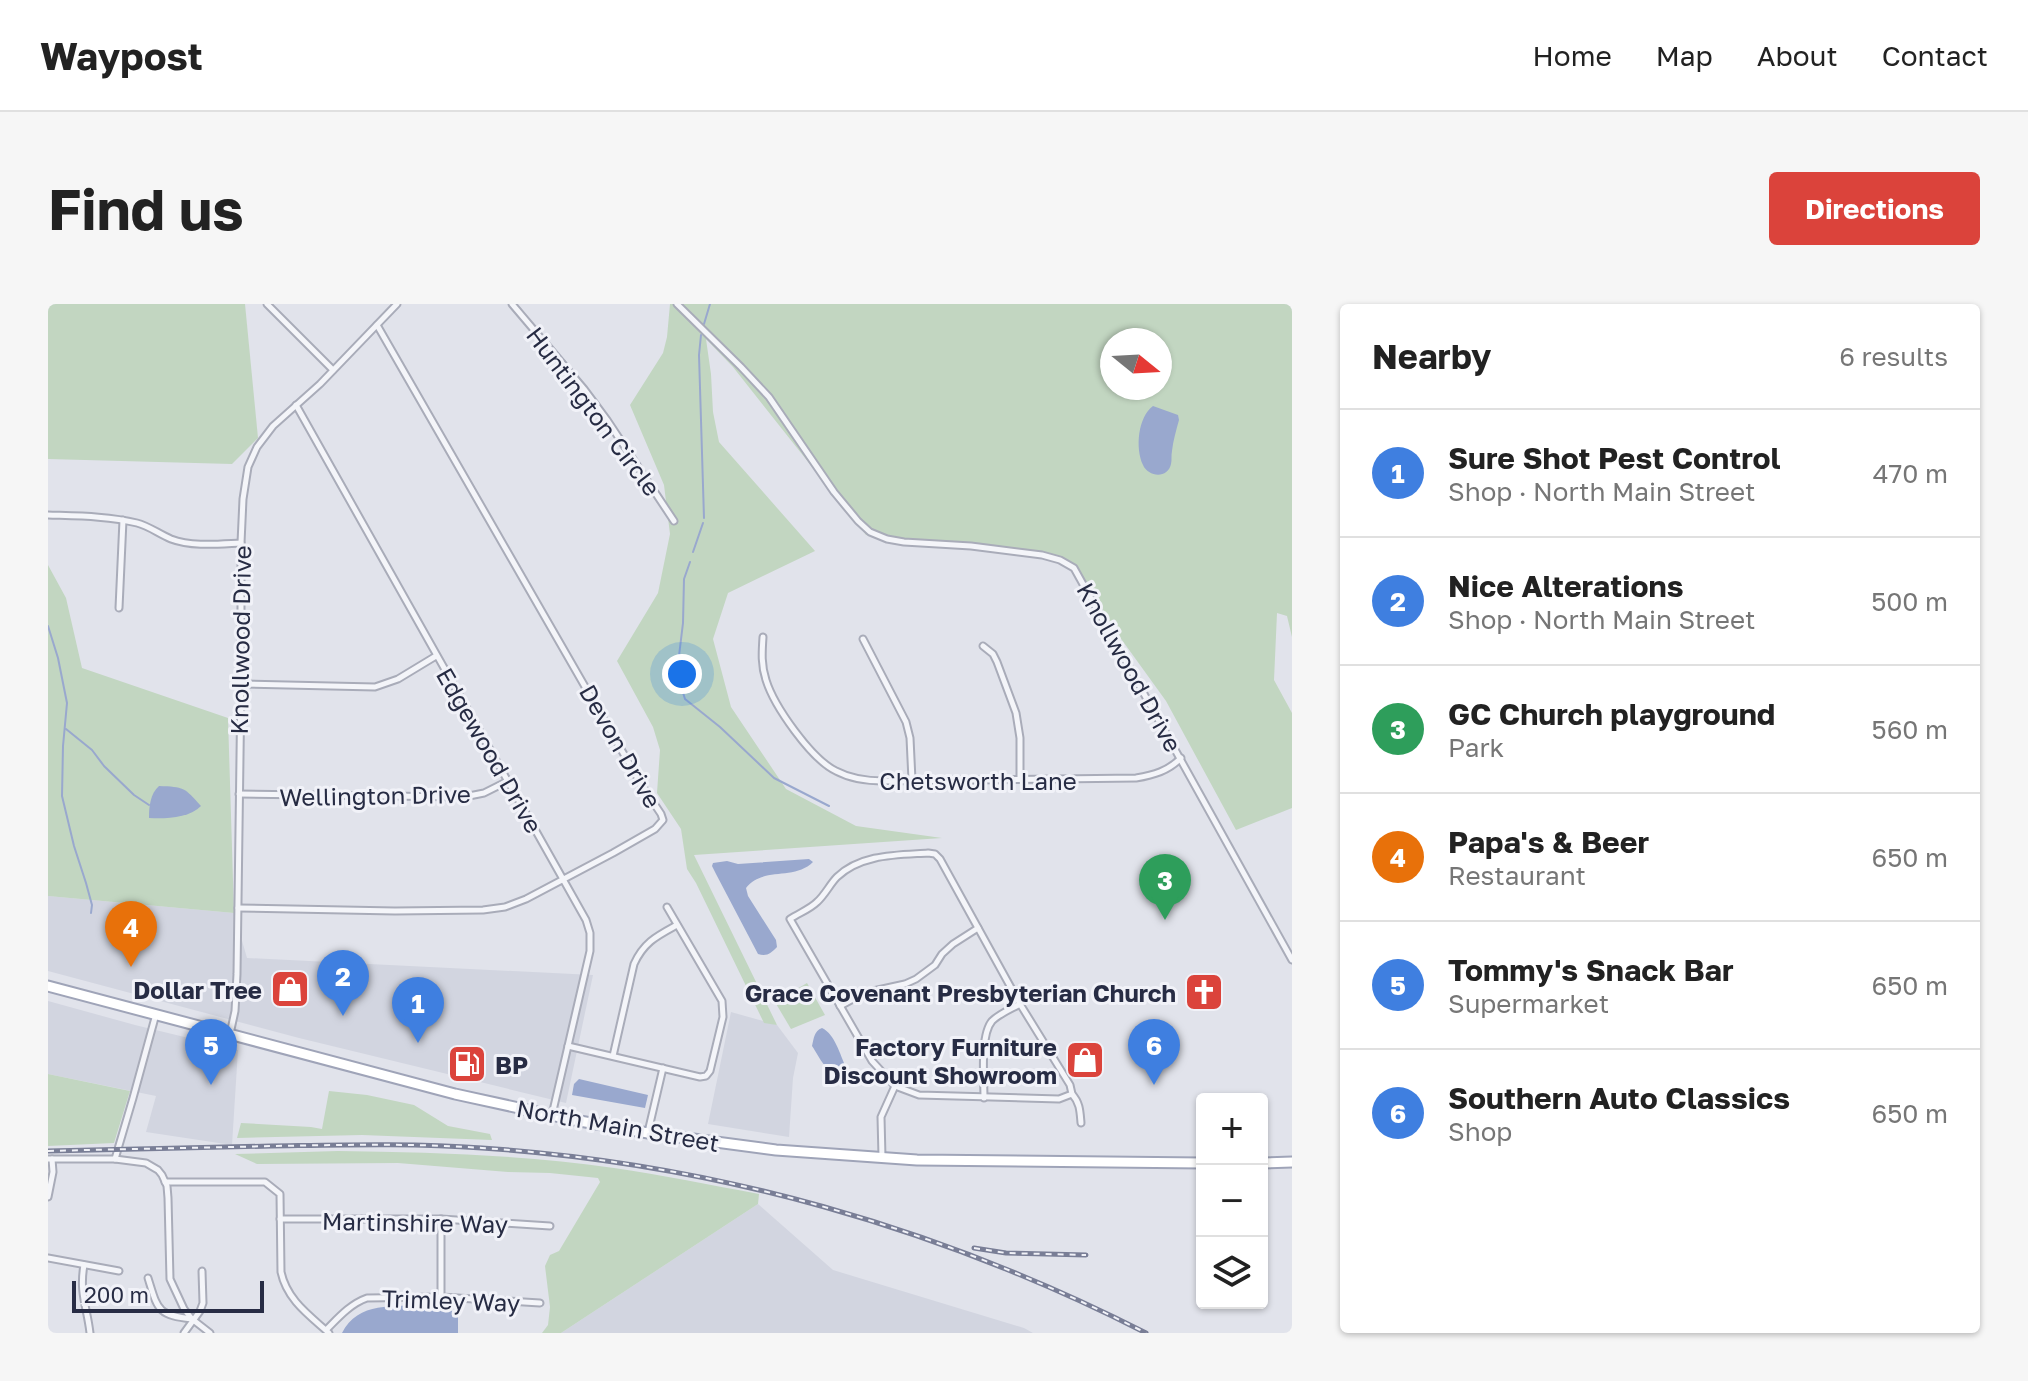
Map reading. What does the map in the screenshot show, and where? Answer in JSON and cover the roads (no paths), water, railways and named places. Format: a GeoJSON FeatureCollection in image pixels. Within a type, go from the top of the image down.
{"type":"FeatureCollection","features":[{"type":"Feature","properties":{"kind":"main road","name":"North Main Street"},"geometry":{"type":"LineString","coordinates":[[48,986],[455,1094],[648,1133],[779,1151],[882,1158],[1196,1163]]}},
{"type":"Feature","properties":{"kind":"main road"},"geometry":{"type":"LineString","coordinates":[[1268,1163],[1292,1162]]}},
{"type":"Feature","properties":{"kind":"street"},"geometry":{"type":"LineString","coordinates":[[267,304],[333,370]]}},
{"type":"Feature","properties":{"kind":"street","name":"Knollwood Drive"},"geometry":{"type":"LineString","coordinates":[[230,1034],[235,1011],[238,908],[241,543],[245,480],[253,455],[273,426],[397,304]]}},
{"type":"Feature","properties":{"kind":"street","name":"Huntington Circle"},"geometry":{"type":"LineString","coordinates":[[512,304],[599,410],[674,521]]}},
{"type":"Feature","properties":{"kind":"street","name":"Knollwood Drive"},"geometry":{"type":"LineString","coordinates":[[677,304],[769,397],[834,492],[870,532],[904,542],[1042,555],[1074,568],[1292,960]]}},
{"type":"Feature","properties":{"kind":"street","name":"Devon Drive"},"geometry":{"type":"LineString","coordinates":[[238,908],[483,910],[516,904],[662,823],[663,817],[641,784],[377,325]]}},
{"type":"Feature","properties":{"kind":"street","name":"Edgewood Drive"},"geometry":{"type":"LineString","coordinates":[[296,405],[586,920],[591,942],[589,959],[552,1115]]}},
{"type":"Feature","properties":{"kind":"street"},"geometry":{"type":"LineString","coordinates":[[48,515],[139,523],[182,542],[241,543]]}},
{"type":"Feature","properties":{"kind":"street"},"geometry":{"type":"LineString","coordinates":[[119,608],[123,520]]}},
{"type":"Feature","properties":{"kind":"street","name":"Chetsworth Lane"},"geometry":{"type":"LineString","coordinates":[[763,637],[761,657],[767,683],[799,737],[818,759],[835,771],[853,778],[870,781],[1136,778],[1172,767],[1181,758]]}},
{"type":"Feature","properties":{"kind":"street"},"geometry":{"type":"LineString","coordinates":[[863,639],[906,722],[912,780]]}},
{"type":"Feature","properties":{"kind":"street"},"geometry":{"type":"LineString","coordinates":[[983,646],[997,662],[1016,713],[1020,738],[1020,779]]}},
{"type":"Feature","properties":{"kind":"street"},"geometry":{"type":"LineString","coordinates":[[241,684],[375,687],[398,679],[436,656]]}},
{"type":"Feature","properties":{"kind":"street","name":"Wellington Drive"},"geometry":{"type":"LineString","coordinates":[[239,794],[464,797],[484,793],[508,781]]}},
{"type":"Feature","properties":{"kind":"street"},"geometry":{"type":"LineString","coordinates":[[1072,1094],[1059,1099],[984,1098],[919,1095],[895,1086],[872,1061],[790,919],[817,902],[836,878],[848,869],[875,857],[935,854],[1070,1085],[1078,1101],[1081,1123]]}},
{"type":"Feature","properties":{"kind":"street"},"geometry":{"type":"LineString","coordinates":[[568,1046],[700,1077],[710,1071],[723,1017],[722,1001],[667,907]]}},
{"type":"Feature","properties":{"kind":"street"},"geometry":{"type":"LineString","coordinates":[[613,1056],[634,964],[644,946],[677,925]]}},
{"type":"Feature","properties":{"kind":"street"},"geometry":{"type":"LineString","coordinates":[[840,1006],[864,993],[916,979],[935,965],[953,944],[978,928]]}},
{"type":"Feature","properties":{"kind":"street"},"geometry":{"type":"LineString","coordinates":[[984,1098],[984,1062],[989,1026],[993,1020],[1020,1004]]}},
{"type":"Feature","properties":{"kind":"street"},"geometry":{"type":"LineString","coordinates":[[115,1159],[156,1014]]}},
{"type":"Feature","properties":{"kind":"street"},"geometry":{"type":"LineString","coordinates":[[648,1133],[663,1068]]}},
{"type":"Feature","properties":{"kind":"street"},"geometry":{"type":"LineString","coordinates":[[882,1158],[881,1117],[895,1086]]}},
{"type":"Feature","properties":{"kind":"street"},"geometry":{"type":"LineString","coordinates":[[48,1197],[53,1172],[50,1159],[115,1159],[151,1165],[162,1175],[168,1198],[170,1279],[184,1309],[210,1333]]}},
{"type":"Feature","properties":{"kind":"street"},"geometry":{"type":"LineString","coordinates":[[165,1182],[265,1182],[280,1194],[283,1283],[289,1295],[328,1332]]}},
{"type":"Feature","properties":{"kind":"street","name":"Martinshire Way"},"geometry":{"type":"LineString","coordinates":[[280,1219],[441,1219],[550,1226]]}},
{"type":"Feature","properties":{"kind":"street"},"geometry":{"type":"LineString","coordinates":[[441,1219],[441,1297]]}},
{"type":"Feature","properties":{"kind":"street"},"geometry":{"type":"LineString","coordinates":[[48,1258],[119,1271]]}},
{"type":"Feature","properties":{"kind":"street"},"geometry":{"type":"LineString","coordinates":[[84,1265],[82,1292],[90,1333]]}},
{"type":"Feature","properties":{"kind":"street"},"geometry":{"type":"LineString","coordinates":[[184,1333],[203,1303],[202,1271]]}},
{"type":"Feature","properties":{"kind":"street"},"geometry":{"type":"LineString","coordinates":[[148,1278],[163,1313],[170,1317],[192,1319]]}},
{"type":"Feature","properties":{"kind":"street","name":"Trimley Way"},"geometry":{"type":"LineString","coordinates":[[328,1332],[345,1310],[367,1298],[441,1297],[540,1303]]}},
{"type":"Feature","properties":{"kind":"water"},"geometry":{"type":"Polygon","coordinates":[[[1153,406],[1178,415],[1179,420],[1169,469],[1158,475],[1146,469],[1139,450],[1141,425],[1153,406]]]}},
{"type":"Feature","properties":{"kind":"water"},"geometry":{"type":"Polygon","coordinates":[[[159,786],[183,789],[201,806],[184,815],[149,818],[152,797],[159,786]]]}},
{"type":"Feature","properties":{"kind":"water"},"geometry":{"type":"Polygon","coordinates":[[[809,859],[813,862],[805,868],[761,877],[746,888],[776,940],[777,947],[771,953],[758,954],[713,863],[809,859]]]}},
{"type":"Feature","properties":{"kind":"water"},"geometry":{"type":"Polygon","coordinates":[[[822,1028],[837,1045],[846,1067],[843,1072],[828,1068],[812,1046],[816,1033],[822,1028]]]}},
{"type":"Feature","properties":{"kind":"water"},"geometry":{"type":"Polygon","coordinates":[[[579,1079],[648,1095],[645,1108],[572,1095],[574,1084],[579,1079]]]}},
{"type":"Feature","properties":{"kind":"water"},"geometry":{"type":"Polygon","coordinates":[[[389,1306],[446,1307],[458,1315],[458,1333],[342,1333],[357,1315],[367,1311],[389,1306]]]}},
{"type":"Feature","properties":{"kind":"waterway"},"geometry":{"type":"LineString","coordinates":[[704,324],[710,304]]}},
{"type":"Feature","properties":{"kind":"waterway"},"geometry":{"type":"LineString","coordinates":[[701,335],[704,518]]}},
{"type":"Feature","properties":{"kind":"waterway"},"geometry":{"type":"LineString","coordinates":[[693,552],[703,523]]}},
{"type":"Feature","properties":{"kind":"waterway"},"geometry":{"type":"LineString","coordinates":[[690,562],[684,579],[678,664],[685,699],[774,778],[829,806]]}},
{"type":"Feature","properties":{"kind":"waterway"},"geometry":{"type":"LineString","coordinates":[[48,626],[67,703],[62,796],[92,905],[91,913]]}},
{"type":"Feature","properties":{"kind":"waterway"},"geometry":{"type":"LineString","coordinates":[[66,729],[92,750],[134,795],[149,805]]}},
{"type":"Feature","properties":{"kind":"railway"},"geometry":{"type":"LineString","coordinates":[[48,1151],[429,1145],[569,1156],[655,1168],[740,1185],[907,1232],[988,1262],[1146,1333]]}},
{"type":"Feature","properties":{"kind":"railway"},"geometry":{"type":"LineString","coordinates":[[974,1248],[1006,1253],[1086,1255]]}},
{"type":"Feature","properties":{"kind":"place","name":"GC Church playground"},"geometry":{"type":"Point","coordinates":[1165,920]}},
{"type":"Feature","properties":{"kind":"place","name":"Papa's & Beer"},"geometry":{"type":"Point","coordinates":[131,967]}},
{"type":"Feature","properties":{"kind":"place","name":"Dollar Tree"},"geometry":{"type":"Point","coordinates":[290,989]}},
{"type":"Feature","properties":{"kind":"place","name":"Grace Covenant Presbyterian Church"},"geometry":{"type":"Point","coordinates":[1204,992]}},
{"type":"Feature","properties":{"kind":"place","name":"Nice Alterations"},"geometry":{"type":"Point","coordinates":[343,1016]}},
{"type":"Feature","properties":{"kind":"place","name":"Sure Shot Pest Control"},"geometry":{"type":"Point","coordinates":[418,1043]}},
{"type":"Feature","properties":{"kind":"place","name":"Factory Furniture Discount Showroom"},"geometry":{"type":"Point","coordinates":[1085,1060]}},
{"type":"Feature","properties":{"kind":"place","name":"BP"},"geometry":{"type":"Point","coordinates":[467,1064]}},
{"type":"Feature","properties":{"kind":"place","name":"Tommy's Snack Bar"},"geometry":{"type":"Point","coordinates":[211,1085]}},
{"type":"Feature","properties":{"kind":"place","name":"Southern Auto Classics"},"geometry":{"type":"Point","coordinates":[1154,1085]}}]}
